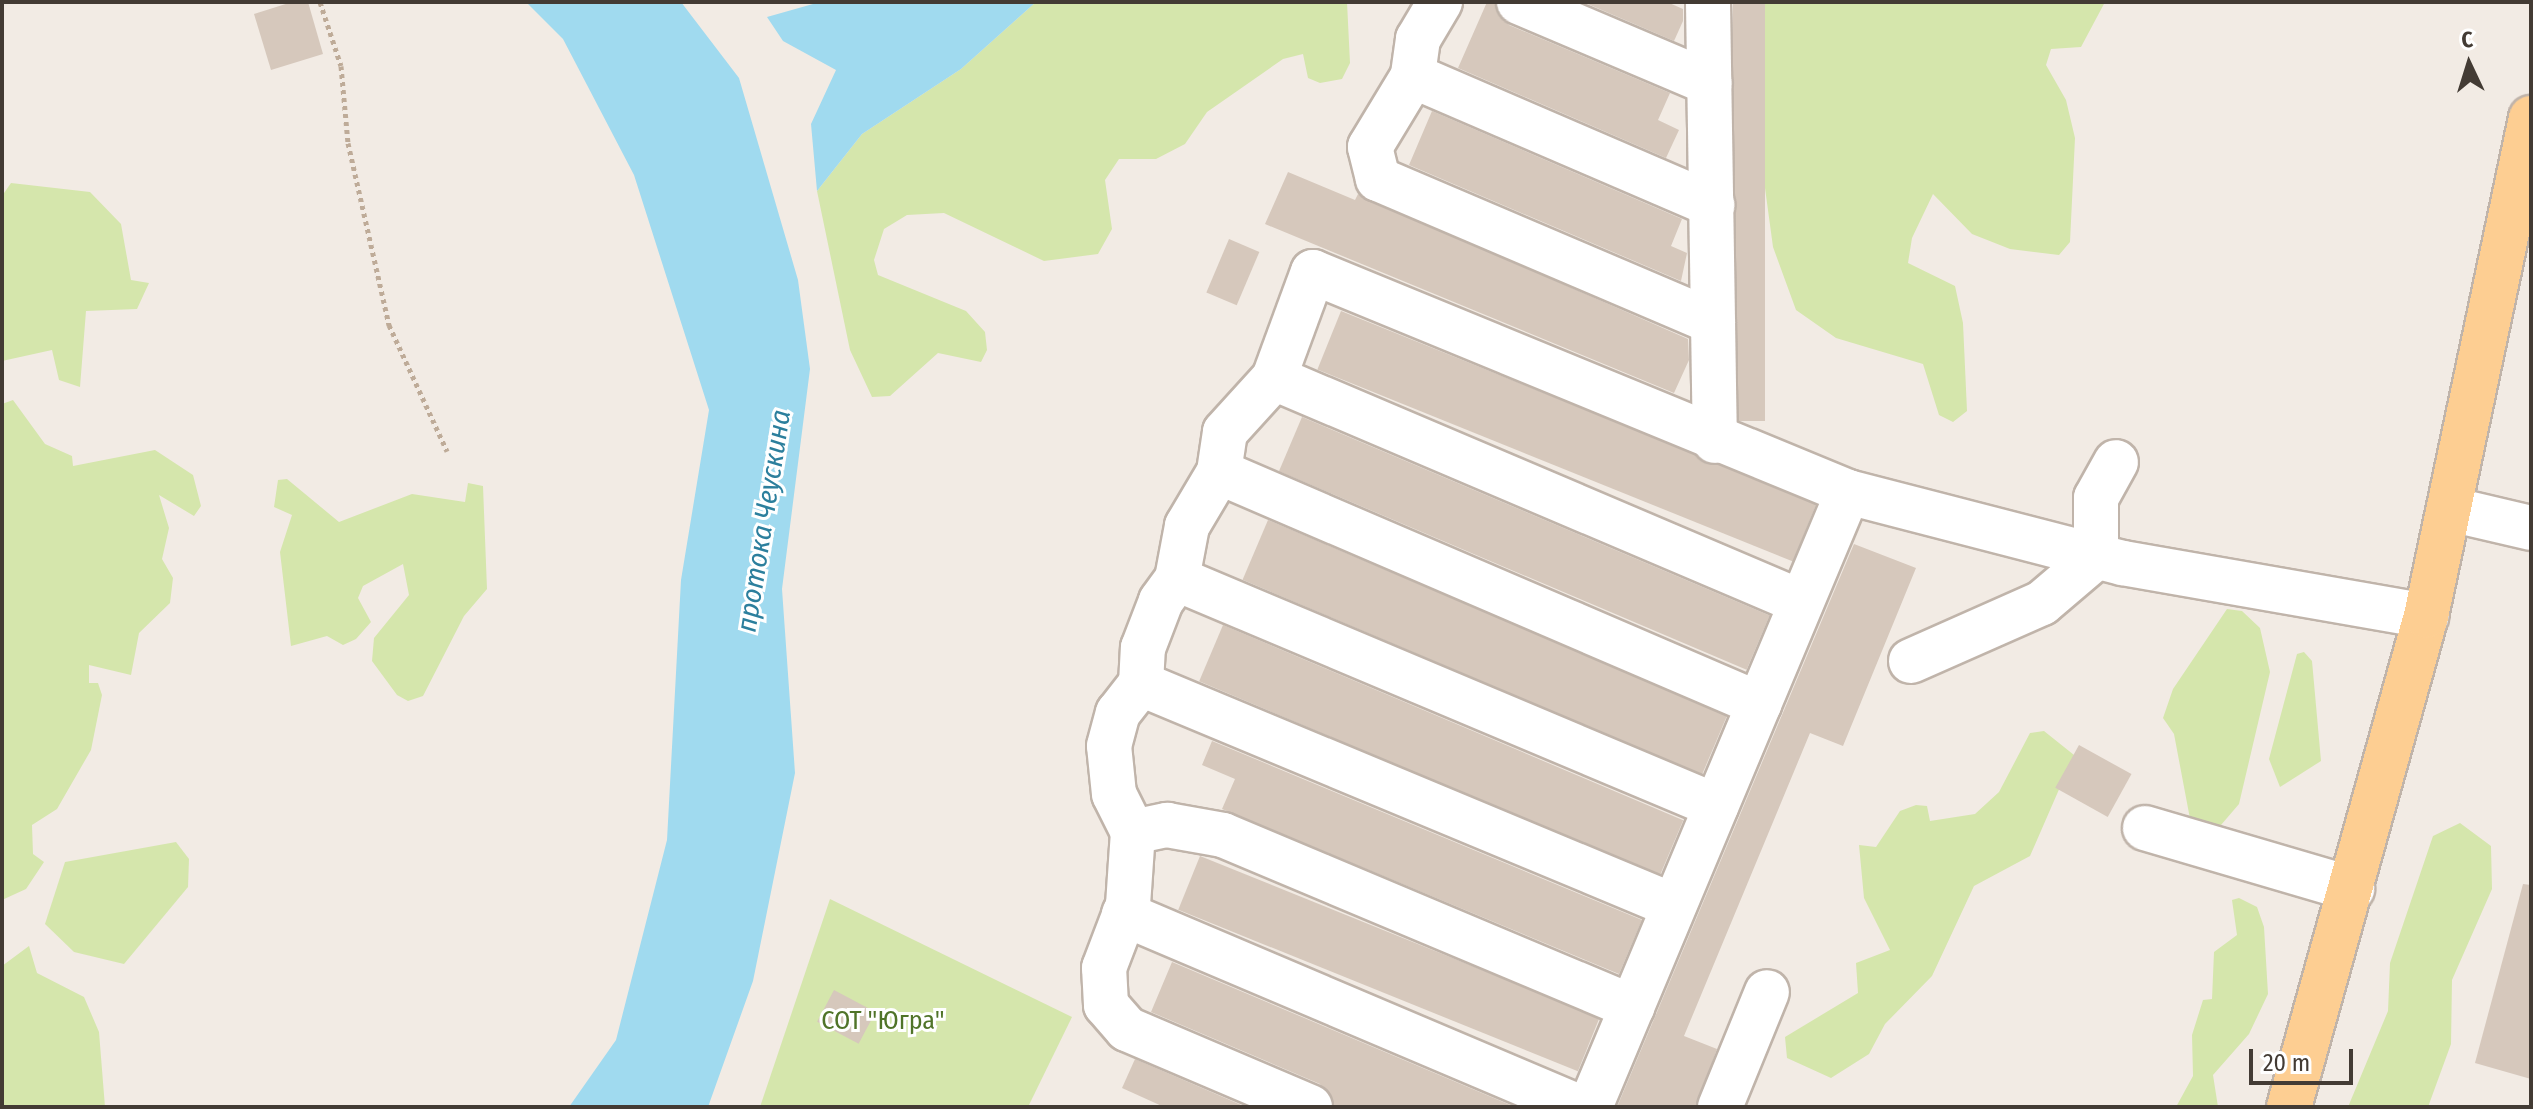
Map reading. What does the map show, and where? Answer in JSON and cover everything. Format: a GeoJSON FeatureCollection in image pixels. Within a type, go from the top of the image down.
{"type":"FeatureCollection","features":[{"type":"Feature","properties":{"kind":"main road"},"geometry":{"type":"LineString","coordinates":[[2289,1107],[2426,616],[2531,118]]}},
{"type":"Feature","properties":{"kind":"lane"},"geometry":{"type":"LineString","coordinates":[[1440,2],[1418,39],[1413,76],[1370,147],[1378,179],[1713,322]]}},
{"type":"Feature","properties":{"kind":"lane"},"geometry":{"type":"LineString","coordinates":[[1519,2],[1710,83]]}},
{"type":"Feature","properties":{"kind":"lane"},"geometry":{"type":"LineString","coordinates":[[1708,2],[1715,441]]}},
{"type":"Feature","properties":{"kind":"lane"},"geometry":{"type":"LineString","coordinates":[[1413,76],[1712,205]]}},
{"type":"Feature","properties":{"kind":"lane"},"geometry":{"type":"LineString","coordinates":[[1310,1107],[1127,1029],[1106,1005],[1104,968],[1124,914],[1133,832],[1114,794],[1109,746],[1118,713],[1141,684],[1143,648],[1177,579],[1187,526],[1219,472],[1225,432],[1242,405],[1274,378],[1313,272],[1715,441],[1848,492],[2096,557],[2426,616]]}},
{"type":"Feature","properties":{"kind":"lane"},"geometry":{"type":"LineString","coordinates":[[1274,378],[1801,602]]}},
{"type":"Feature","properties":{"kind":"lane"},"geometry":{"type":"LineString","coordinates":[[1911,661],[2042,603],[2096,557],[2096,498],[2116,462]]}},
{"type":"Feature","properties":{"kind":"lane"},"geometry":{"type":"LineString","coordinates":[[1219,472],[1759,704]]}},
{"type":"Feature","properties":{"kind":"lane"},"geometry":{"type":"LineString","coordinates":[[1590,1107],[1848,492]]}},
{"type":"Feature","properties":{"kind":"lane"},"geometry":{"type":"LineString","coordinates":[[2450,509],[2531,528]]}},
{"type":"Feature","properties":{"kind":"lane"},"geometry":{"type":"LineString","coordinates":[[1177,579],[1716,806]]}},
{"type":"Feature","properties":{"kind":"lane"},"geometry":{"type":"LineString","coordinates":[[1141,684],[1674,906]]}},
{"type":"Feature","properties":{"kind":"lane"},"geometry":{"type":"LineString","coordinates":[[1133,832],[1167,825],[1223,835],[1632,1007]]}},
{"type":"Feature","properties":{"kind":"lane"},"geometry":{"type":"LineString","coordinates":[[2145,828],[2352,889]]}},
{"type":"Feature","properties":{"kind":"lane"},"geometry":{"type":"LineString","coordinates":[[1124,914],[1579,1107]]}},
{"type":"Feature","properties":{"kind":"lane"},"geometry":{"type":"LineString","coordinates":[[1720,1107],[1767,992]]}},
{"type":"Feature","properties":{"kind":"path"},"geometry":{"type":"LineString","coordinates":[[320,2],[341,66],[348,143],[389,325],[447,451]]}},
{"type":"Feature","properties":{"kind":"green space"},"geometry":{"type":"Polygon","coordinates":[[[1036,2],[1347,2],[1350,63],[1342,79],[1320,83],[1308,78],[1303,54],[1283,59],[1207,112],[1185,144],[1156,159],[1119,159],[1105,180],[1112,229],[1098,254],[1044,261],[944,213],[907,215],[884,229],[874,260],[878,275],[966,311],[985,332],[987,350],[981,362],[938,353],[890,396],[872,397],[850,350],[817,191],[862,134],[961,69],[1036,2]]]}},
{"type":"Feature","properties":{"kind":"green space"},"geometry":{"type":"Polygon","coordinates":[[[1761,2],[2105,2],[2081,47],[2051,49],[2046,65],[2066,100],[2075,138],[2070,242],[2059,255],[2010,249],[1972,234],[1933,194],[1912,238],[1908,263],[1955,286],[1963,323],[1967,411],[1953,422],[1939,415],[1923,364],[1836,338],[1796,310],[1773,247],[1765,188],[1761,2]]]}},
{"type":"Feature","properties":{"kind":"green space"},"geometry":{"type":"Polygon","coordinates":[[[11,183],[90,192],[121,224],[131,280],[149,283],[137,309],[86,311],[80,387],[59,380],[52,350],[2,361],[2,196],[11,183]]]}},
{"type":"Feature","properties":{"kind":"green space"},"geometry":{"type":"Polygon","coordinates":[[[13,400],[45,444],[72,456],[73,466],[155,450],[193,475],[201,506],[194,516],[159,495],[169,528],[162,559],[173,578],[170,603],[139,633],[131,675],[89,665],[89,683],[98,683],[102,695],[91,750],[57,809],[32,825],[33,854],[44,862],[26,889],[2,900],[2,404],[13,400]]]}},
{"type":"Feature","properties":{"kind":"green space"},"geometry":{"type":"Polygon","coordinates":[[[287,479],[339,522],[412,494],[465,502],[468,483],[483,486],[487,589],[464,616],[423,696],[408,701],[397,695],[372,661],[374,638],[409,595],[403,564],[363,586],[358,598],[371,622],[356,639],[343,645],[327,636],[291,646],[280,552],[292,515],[274,507],[278,480],[287,479]]]}},
{"type":"Feature","properties":{"kind":"green space"},"geometry":{"type":"Polygon","coordinates":[[[2227,609],[2242,611],[2260,628],[2270,672],[2239,804],[2215,832],[2191,824],[2174,734],[2163,718],[2173,689],[2227,609]]]}},
{"type":"Feature","properties":{"kind":"green space"},"geometry":{"type":"Polygon","coordinates":[[[2304,652],[2312,661],[2321,761],[2280,787],[2269,759],[2297,654],[2304,652]]]}},
{"type":"Feature","properties":{"kind":"green space"},"geometry":{"type":"Polygon","coordinates":[[[2044,731],[2074,755],[2030,856],[1974,886],[1932,976],[1885,1024],[1869,1054],[1831,1078],[1787,1058],[1785,1037],[1858,993],[1856,963],[1890,950],[1864,898],[1859,845],[1876,847],[1900,811],[1916,805],[1927,806],[1930,821],[1975,814],[1999,792],[2030,733],[2044,731]]]}},
{"type":"Feature","properties":{"kind":"green space"},"geometry":{"type":"Polygon","coordinates":[[[2460,823],[2491,846],[2492,889],[2452,980],[2451,1044],[2428,1107],[2348,1107],[2388,1011],[2390,963],[2433,836],[2460,823]]]}},
{"type":"Feature","properties":{"kind":"green space"},"geometry":{"type":"Polygon","coordinates":[[[176,842],[189,859],[188,887],[124,964],[74,952],[45,924],[65,862],[176,842]]]}},
{"type":"Feature","properties":{"kind":"green space"},"geometry":{"type":"Polygon","coordinates":[[[2239,898],[2257,907],[2264,927],[2268,994],[2249,1034],[2213,1075],[2218,1107],[2176,1107],[2193,1076],[2192,1035],[2203,1000],[2212,999],[2214,952],[2237,935],[2232,900],[2239,898]]]}},
{"type":"Feature","properties":{"kind":"green space","name":"СОТ \"Югра\""},"geometry":{"type":"Polygon","coordinates":[[[830,899],[1072,1017],[1028,1107],[760,1107],[830,899]]]}},
{"type":"Feature","properties":{"kind":"green space"},"geometry":{"type":"Polygon","coordinates":[[[29,946],[37,973],[84,997],[99,1032],[105,1107],[2,1107],[2,966],[29,946]]]}},
{"type":"Feature","properties":{"kind":"water","name":"протока Чеускина"},"geometry":{"type":"Polygon","coordinates":[[[526,2],[681,2],[739,78],[798,280],[810,369],[782,589],[795,773],[753,981],[708,1107],[569,1107],[616,1040],[667,840],[681,580],[709,410],[634,175],[563,39],[526,2]]]}},
{"type":"Feature","properties":{"kind":"water"},"geometry":{"type":"Polygon","coordinates":[[[820,2],[1036,2],[961,69],[862,134],[817,191],[811,124],[836,70],[783,41],[767,17],[820,2]]]}},
{"type":"Feature","properties":{"kind":"building"},"geometry":{"type":"Polygon","coordinates":[[[292,2],[308,2],[323,54],[271,70],[254,14],[292,2]]]}},
{"type":"Feature","properties":{"kind":"building"},"geometry":{"type":"Polygon","coordinates":[[[1487,2],[1495,2],[1509,25],[1670,93],[1658,120],[1679,130],[1666,158],[1458,68],[1487,2]]]}},
{"type":"Feature","properties":{"kind":"building"},"geometry":{"type":"Polygon","coordinates":[[[1583,2],[1667,2],[1683,9],[1683,21],[1674,41],[1583,2]]]}},
{"type":"Feature","properties":{"kind":"building"},"geometry":{"type":"Polygon","coordinates":[[[1733,2],[1765,2],[1765,421],[1733,421],[1733,2]]]}},
{"type":"Feature","properties":{"kind":"building"},"geometry":{"type":"Polygon","coordinates":[[[1432,111],[1682,219],[1671,246],[1687,253],[1681,281],[1409,165],[1432,111]]]}},
{"type":"Feature","properties":{"kind":"building"},"geometry":{"type":"Polygon","coordinates":[[[1288,172],[1355,200],[1358,194],[1688,339],[1689,360],[1674,393],[1265,224],[1288,172]]]}},
{"type":"Feature","properties":{"kind":"building"},"geometry":{"type":"Polygon","coordinates":[[[1229,239],[1259,252],[1237,305],[1206,292],[1229,239]]]}},
{"type":"Feature","properties":{"kind":"building"},"geometry":{"type":"Polygon","coordinates":[[[1341,311],[1817,503],[1793,562],[1317,369],[1341,311]]]}},
{"type":"Feature","properties":{"kind":"building"},"geometry":{"type":"Polygon","coordinates":[[[1302,417],[1770,615],[1747,670],[1279,471],[1302,417]]]}},
{"type":"Feature","properties":{"kind":"building"},"geometry":{"type":"Polygon","coordinates":[[[1268,520],[1727,715],[1702,775],[1243,580],[1268,520]]]}},
{"type":"Feature","properties":{"kind":"building"},"geometry":{"type":"Polygon","coordinates":[[[1854,544],[1916,568],[1843,746],[1810,733],[1684,1036],[1717,1049],[1696,1107],[1617,1107],[1854,544]]]}},
{"type":"Feature","properties":{"kind":"building"},"geometry":{"type":"Polygon","coordinates":[[[1223,625],[1683,820],[1659,877],[1199,681],[1223,625]]]}},
{"type":"Feature","properties":{"kind":"building"},"geometry":{"type":"Polygon","coordinates":[[[1212,741],[1642,920],[1619,974],[1222,809],[1235,779],[1202,765],[1212,741]]]}},
{"type":"Feature","properties":{"kind":"building"},"geometry":{"type":"Polygon","coordinates":[[[2079,745],[2131,774],[2108,817],[2055,788],[2079,745]]]}},
{"type":"Feature","properties":{"kind":"building"},"geometry":{"type":"Polygon","coordinates":[[[1200,856],[1600,1017],[1578,1071],[1178,910],[1200,856]]]}},
{"type":"Feature","properties":{"kind":"building"},"geometry":{"type":"Polygon","coordinates":[[[2523,884],[2531,885],[2531,1079],[2475,1063],[2523,884]]]}},
{"type":"Feature","properties":{"kind":"building"},"geometry":{"type":"Polygon","coordinates":[[[1172,962],[1515,1107],[1334,1107],[1320,1084],[1151,1012],[1172,962]]]}},
{"type":"Feature","properties":{"kind":"building"},"geometry":{"type":"Polygon","coordinates":[[[834,990],[875,1012],[859,1044],[817,1022],[834,990]]]}},
{"type":"Feature","properties":{"kind":"building"},"geometry":{"type":"Polygon","coordinates":[[[1135,1059],[1246,1107],[1164,1107],[1122,1088],[1135,1059]]]}}]}
